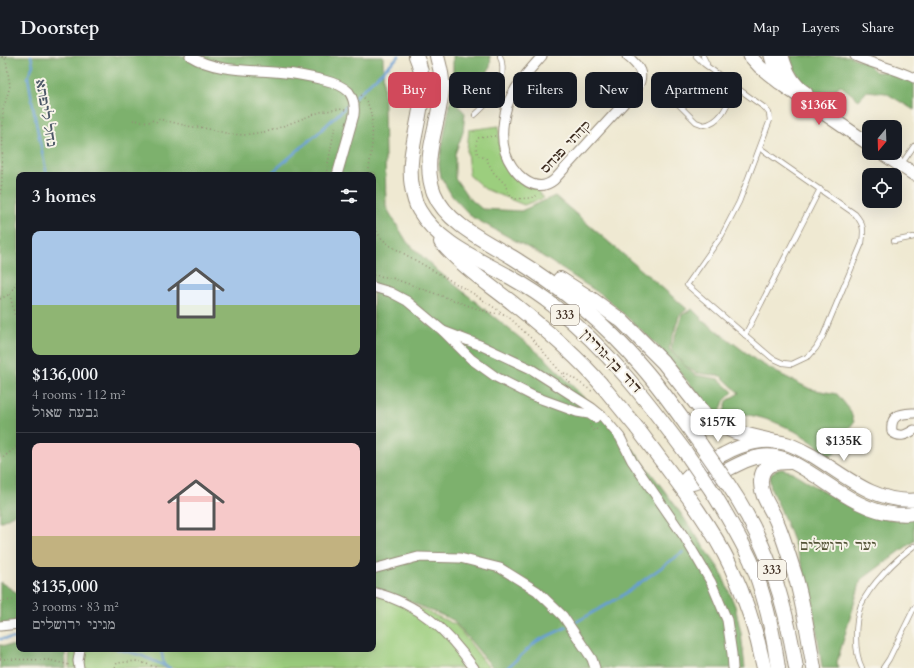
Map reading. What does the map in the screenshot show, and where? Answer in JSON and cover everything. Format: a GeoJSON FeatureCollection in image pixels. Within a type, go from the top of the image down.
{"type":"FeatureCollection","features":[{"type":"Feature","properties":{"kind":"main road","name":"דוד בן-גוריון"},"geometry":{"type":"LineString","coordinates":[[416,56],[420,65],[422,93],[410,161],[411,180],[418,209],[437,232],[448,241],[534,291],[577,325],[599,345],[634,384],[686,453],[712,491],[741,540],[751,562],[771,626],[778,668]]}},
{"type":"Feature","properties":{"kind":"main road","name":"דוד בן-גוריון"},"geometry":{"type":"LineString","coordinates":[[437,56],[442,84],[430,155],[430,180],[434,193],[442,207],[453,218],[474,234],[512,257],[561,290],[591,315],[618,341],[651,378],[701,445],[751,520],[770,564],[781,596],[796,668]]}},
{"type":"Feature","properties":{"kind":"main road"},"geometry":{"type":"LineString","coordinates":[[418,209],[436,236],[456,258],[547,331],[577,358],[637,428],[700,513],[731,567],[752,622],[764,668]]}},
{"type":"Feature","properties":{"kind":"main road"},"geometry":{"type":"LineString","coordinates":[[512,257],[558,278],[594,300],[622,321],[663,362],[705,414],[717,424],[735,432],[776,442]]}},
{"type":"Feature","properties":{"kind":"main road"},"geometry":{"type":"LineString","coordinates":[[790,462],[775,462],[767,466],[762,475],[762,490],[776,520],[796,578],[814,668]]}},
{"type":"Feature","properties":{"kind":"street"},"geometry":{"type":"LineString","coordinates":[[190,56],[207,64],[219,67],[296,74],[327,81],[348,92],[355,108],[354,116],[338,172]]}},
{"type":"Feature","properties":{"kind":"street","name":"קהתי פנחס"},"geometry":{"type":"LineString","coordinates":[[542,56],[524,76],[512,94],[507,106],[503,125],[505,151],[510,163],[518,174],[529,183],[541,186],[549,185],[554,180],[637,89],[640,83],[641,71],[627,56]]}},
{"type":"Feature","properties":{"kind":"street"},"geometry":{"type":"LineString","coordinates":[[751,56],[776,57]]}},
{"type":"Feature","properties":{"kind":"street"},"geometry":{"type":"LineString","coordinates":[[751,56],[760,67],[784,86],[862,139]]}},
{"type":"Feature","properties":{"kind":"street"},"geometry":{"type":"LineString","coordinates":[[855,56],[896,70],[914,78]]}},
{"type":"Feature","properties":{"kind":"street"},"geometry":{"type":"LineString","coordinates":[[776,57],[777,76],[784,86]]}},
{"type":"Feature","properties":{"kind":"street"},"geometry":{"type":"LineString","coordinates":[[776,57],[799,89],[862,130]]}},
{"type":"Feature","properties":{"kind":"street"},"geometry":{"type":"LineString","coordinates":[[896,160],[909,167]]}},
{"type":"Feature","properties":{"kind":"street"},"geometry":{"type":"LineString","coordinates":[[376,288],[396,294],[407,301],[443,331],[471,359],[509,385],[533,396],[577,412],[589,414],[597,421]]}},
{"type":"Feature","properties":{"kind":"street"},"geometry":{"type":"LineString","coordinates":[[443,331],[482,346],[531,369],[603,417],[620,437],[632,461],[685,538],[711,582],[727,620],[733,668]]}},
{"type":"Feature","properties":{"kind":"street"},"geometry":{"type":"LineString","coordinates":[[914,413],[902,414],[894,418],[891,424],[892,432],[896,435],[902,436],[914,430]]}},
{"type":"Feature","properties":{"kind":"street"},"geometry":{"type":"LineString","coordinates":[[680,486],[688,476],[698,468],[727,452],[758,442],[776,442],[787,443],[797,447],[845,478],[873,493],[907,501],[914,500]]}},
{"type":"Feature","properties":{"kind":"street"},"geometry":{"type":"LineString","coordinates":[[680,486],[696,484],[712,478],[745,461],[761,456],[779,457],[799,466],[854,500],[872,509],[888,513],[914,514]]}},
{"type":"Feature","properties":{"kind":"street"},"geometry":{"type":"LineString","coordinates":[[376,568],[418,557],[460,558],[500,568],[537,591],[563,616],[592,659],[595,668]]}},
{"type":"Feature","properties":{"kind":"street"},"geometry":{"type":"LineString","coordinates":[[376,593],[406,604],[429,618],[461,649],[474,668]]}},
{"type":"Feature","properties":{"kind":"street"},"geometry":{"type":"LineString","coordinates":[[0,626],[16,624]]}},
{"type":"Feature","properties":{"kind":"street"},"geometry":{"type":"LineString","coordinates":[[79,667],[80,652]]}},
{"type":"Feature","properties":{"kind":"lane"},"geometry":{"type":"LineString","coordinates":[[475,115],[498,90],[502,70],[502,60],[500,56]]}},
{"type":"Feature","properties":{"kind":"lane"},"geometry":{"type":"LineString","coordinates":[[696,56],[716,72]]}},
{"type":"Feature","properties":{"kind":"lane"},"geometry":{"type":"LineString","coordinates":[[703,56],[704,60],[711,68]]}},
{"type":"Feature","properties":{"kind":"lane"},"geometry":{"type":"LineString","coordinates":[[742,91],[765,108],[769,113],[770,120],[739,202],[722,235],[687,285],[772,358],[783,363],[792,364],[809,356],[823,336],[862,243],[864,230],[861,221],[855,214],[760,148]]}},
{"type":"Feature","properties":{"kind":"lane"},"geometry":{"type":"LineString","coordinates":[[682,108],[696,122],[704,125],[715,122],[720,117],[724,108]]}},
{"type":"Feature","properties":{"kind":"lane"},"geometry":{"type":"LineString","coordinates":[[909,167],[914,146]]}},
{"type":"Feature","properties":{"kind":"lane"},"geometry":{"type":"LineString","coordinates":[[745,335],[820,189]]}},
{"type":"Feature","properties":{"kind":"lane"},"geometry":{"type":"LineString","coordinates":[[894,241],[914,237]]}},
{"type":"Feature","properties":{"kind":"lane"},"geometry":{"type":"LineString","coordinates":[[861,668],[856,652],[856,626],[860,607],[871,588],[900,556],[914,546]]}},
{"type":"Feature","properties":{"kind":"lane"},"geometry":{"type":"LineString","coordinates":[[884,668],[914,608]]}},
{"type":"Feature","properties":{"kind":"path"},"geometry":{"type":"LineString","coordinates":[[2,57],[10,56]]}},
{"type":"Feature","properties":{"kind":"path"},"geometry":{"type":"LineString","coordinates":[[0,194],[2,182],[3,110],[10,86],[6,60],[2,57]]}},
{"type":"Feature","properties":{"kind":"path"},"geometry":{"type":"LineString","coordinates":[[358,94],[363,97],[367,103],[371,116],[371,146],[368,172]]}},
{"type":"Feature","properties":{"kind":"path"},"geometry":{"type":"LineString","coordinates":[[133,120],[149,122],[151,120],[157,122],[159,119],[192,127],[200,126],[230,134],[244,135],[270,131],[320,112],[339,108],[345,109],[354,116]]}},
{"type":"Feature","properties":{"kind":"path"},"geometry":{"type":"LineString","coordinates":[[327,172],[335,126]]}},
{"type":"Feature","properties":{"kind":"path"},"geometry":{"type":"LineString","coordinates":[[504,132],[496,136],[478,138],[476,143],[478,156],[486,158],[493,172],[505,184],[508,192],[514,198],[530,198],[536,196],[541,186]]}},
{"type":"Feature","properties":{"kind":"path"},"geometry":{"type":"LineString","coordinates":[[376,230],[380,237],[389,245],[474,294],[505,315],[535,342],[575,389]]}},
{"type":"Feature","properties":{"kind":"path"},"geometry":{"type":"LineString","coordinates":[[376,276],[392,278],[475,308],[505,315]]}},
{"type":"Feature","properties":{"kind":"path"},"geometry":{"type":"LineString","coordinates":[[0,300],[10,294],[16,283]]}},
{"type":"Feature","properties":{"kind":"path"},"geometry":{"type":"LineString","coordinates":[[10,294],[16,317]]}},
{"type":"Feature","properties":{"kind":"path"},"geometry":{"type":"LineString","coordinates":[[595,431],[597,421]]}},
{"type":"Feature","properties":{"kind":"path"},"geometry":{"type":"LineString","coordinates":[[0,460],[16,447]]}},
{"type":"Feature","properties":{"kind":"path"},"geometry":{"type":"LineString","coordinates":[[0,602],[16,600]]}},
{"type":"Feature","properties":{"kind":"path"},"geometry":{"type":"LineString","coordinates":[[0,659],[48,660],[79,667]]}},
{"type":"Feature","properties":{"kind":"path"},"geometry":{"type":"LineString","coordinates":[[115,668],[117,663],[138,661],[158,668]]}},
{"type":"Feature","properties":{"kind":"green space"},"geometry":{"type":"Polygon","coordinates":[[[0,56],[383,56],[386,207],[407,242],[439,272],[547,360],[630,445],[675,505],[720,570],[735,606],[741,633],[745,668],[493,668],[453,620],[376,587],[376,172],[16,172],[16,514],[0,522],[0,56]]]}},
{"type":"Feature","properties":{"kind":"green space"},"geometry":{"type":"Polygon","coordinates":[[[453,56],[490,56],[491,63],[488,72],[453,72],[453,56]]]}},
{"type":"Feature","properties":{"kind":"green space"},"geometry":{"type":"Polygon","coordinates":[[[790,56],[849,56],[867,63],[876,72],[888,70],[914,82],[914,110],[886,93],[867,91],[859,100],[840,85],[832,94],[816,92],[806,86],[799,77],[790,56]]]}},
{"type":"Feature","properties":{"kind":"green space"},"geometry":{"type":"Polygon","coordinates":[[[449,108],[460,108],[465,113],[463,132],[455,154],[455,178],[468,197],[482,209],[521,211],[555,196],[687,309],[679,316],[669,349],[683,364],[671,349],[682,315],[692,309],[704,321],[757,361],[810,389],[837,394],[850,410],[854,422],[839,441],[844,444],[828,458],[812,442],[800,434],[775,422],[750,415],[735,414],[723,416],[727,401],[739,393],[721,376],[696,373],[684,365],[695,375],[719,379],[733,392],[724,401],[719,415],[716,415],[656,344],[605,297],[536,252],[472,217],[452,196],[441,177],[439,164],[449,108]]]}},
{"type":"Feature","properties":{"kind":"green space"},"geometry":{"type":"Polygon","coordinates":[[[499,126],[499,144],[502,161],[524,185],[536,189],[544,198],[524,205],[485,189],[469,175],[467,150],[469,130],[499,126]]]}},
{"type":"Feature","properties":{"kind":"green space","name":"יער ירושלים"},"geometry":{"type":"Polygon","coordinates":[[[782,469],[792,472],[835,499],[865,513],[881,518],[897,520],[914,518],[914,541],[861,580],[837,662],[838,668],[822,668],[816,625],[807,582],[796,548],[771,489],[771,474],[774,471],[782,469]]]}},
{"type":"Feature","properties":{"kind":"green space"},"geometry":{"type":"Polygon","coordinates":[[[0,582],[16,592],[16,628],[0,630],[0,582]]]}},
{"type":"Feature","properties":{"kind":"green space"},"geometry":{"type":"Polygon","coordinates":[[[376,590],[404,601],[456,625],[489,668],[69,668],[70,652],[376,652],[376,590]]]}},
{"type":"Feature","properties":{"kind":"green space"},"geometry":{"type":"Polygon","coordinates":[[[0,645],[16,645],[16,652],[65,652],[66,668],[0,668],[0,645]]]}},
{"type":"Feature","properties":{"kind":"waterway","name":"נחל ליפתא"},"geometry":{"type":"LineString","coordinates":[[31,56],[33,65],[28,77],[46,172]]}},
{"type":"Feature","properties":{"kind":"waterway"},"geometry":{"type":"LineString","coordinates":[[354,98],[399,56]]}},
{"type":"Feature","properties":{"kind":"waterway"},"geometry":{"type":"LineString","coordinates":[[272,172],[351,102]]}},
{"type":"Feature","properties":{"kind":"waterway"},"geometry":{"type":"LineString","coordinates":[[571,625],[620,597],[683,552]]}},
{"type":"Feature","properties":{"kind":"waterway"},"geometry":{"type":"LineString","coordinates":[[507,668],[537,641],[567,627]]}},
{"type":"Feature","properties":{"kind":"waterway"},"geometry":{"type":"LineString","coordinates":[[0,639],[16,638]]}},
{"type":"Feature","properties":{"kind":"waterway"},"geometry":{"type":"LineString","coordinates":[[128,652],[140,655],[170,668]]}},
{"type":"Feature","properties":{"kind":"waterway","name":"נחל ליפתא"},"geometry":{"type":"LineString","coordinates":[[162,652],[164,665]]}}]}
